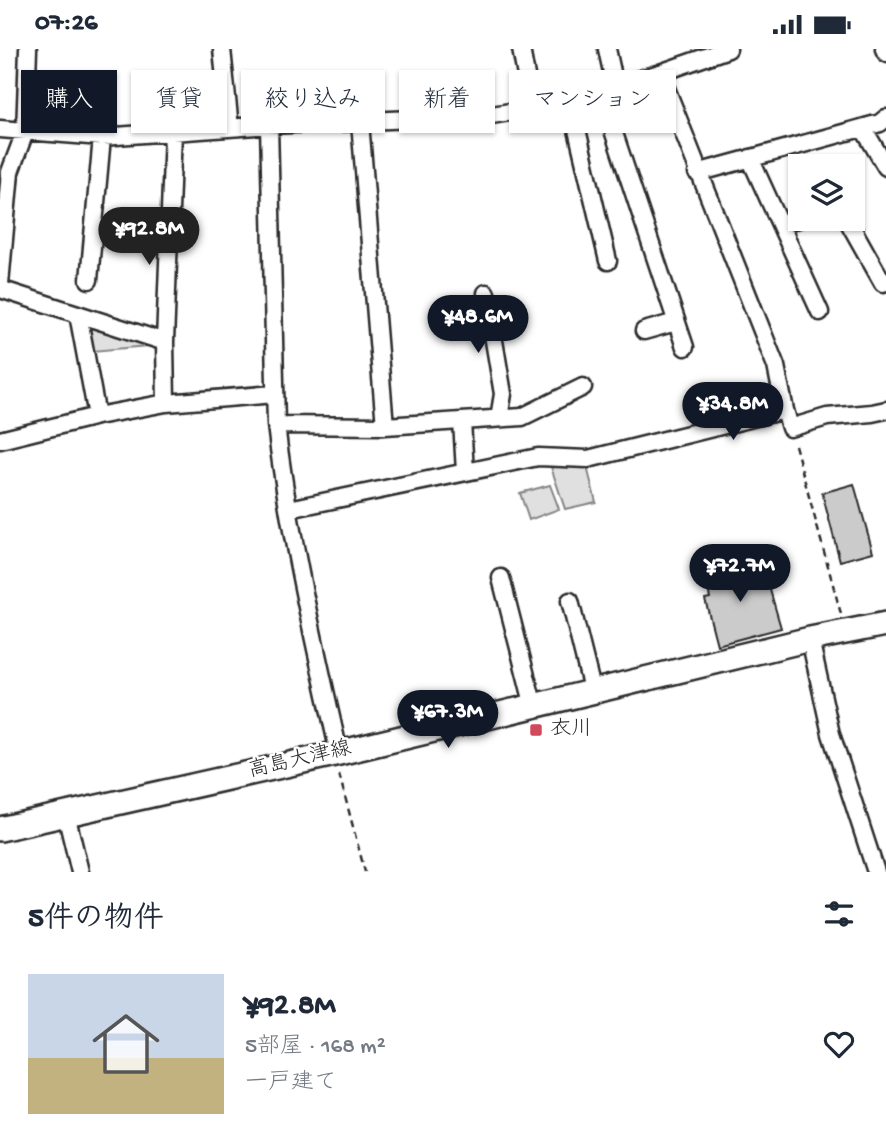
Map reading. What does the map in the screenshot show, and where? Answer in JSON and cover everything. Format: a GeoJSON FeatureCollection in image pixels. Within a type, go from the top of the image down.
{"type":"FeatureCollection","features":[{"type":"Feature","properties":{"kind":"main road","name":"高島大津線"},"geometry":{"type":"LineString","coordinates":[[0,828],[534,707],[810,639],[886,624]]}},
{"type":"Feature","properties":{"kind":"street"},"geometry":{"type":"LineString","coordinates":[[27,70],[28,49]]}},
{"type":"Feature","properties":{"kind":"street"},"geometry":{"type":"LineString","coordinates":[[222,49],[230,128]]}},
{"type":"Feature","properties":{"kind":"street"},"geometry":{"type":"LineString","coordinates":[[521,49],[525,70]]}},
{"type":"Feature","properties":{"kind":"street"},"geometry":{"type":"LineString","coordinates":[[607,49],[608,70]]}},
{"type":"Feature","properties":{"kind":"street"},"geometry":{"type":"LineString","coordinates":[[668,70],[721,50]]}},
{"type":"Feature","properties":{"kind":"street"},"geometry":{"type":"LineString","coordinates":[[385,121],[486,116],[509,112]]}},
{"type":"Feature","properties":{"kind":"street"},"geometry":{"type":"LineString","coordinates":[[676,116],[776,366],[790,428],[827,417],[886,409]]}},
{"type":"Feature","properties":{"kind":"street"},"geometry":{"type":"LineString","coordinates":[[697,173],[863,128],[880,123],[886,118]]}},
{"type":"Feature","properties":{"kind":"street"},"geometry":{"type":"LineString","coordinates":[[227,128],[241,127]]}},
{"type":"Feature","properties":{"kind":"street"},"geometry":{"type":"LineString","coordinates":[[863,128],[886,167]]}},
{"type":"Feature","properties":{"kind":"street"},"geometry":{"type":"LineString","coordinates":[[0,129],[21,132]]}},
{"type":"Feature","properties":{"kind":"street"},"geometry":{"type":"LineString","coordinates":[[25,133],[10,172],[0,287],[165,342]]}},
{"type":"Feature","properties":{"kind":"street"},"geometry":{"type":"LineString","coordinates":[[40,133],[102,137],[159,133]]}},
{"type":"Feature","properties":{"kind":"street"},"geometry":{"type":"LineString","coordinates":[[166,403],[165,342],[173,133]]}},
{"type":"Feature","properties":{"kind":"street"},"geometry":{"type":"LineString","coordinates":[[269,133],[276,425],[289,509],[336,753]]}},
{"type":"Feature","properties":{"kind":"street"},"geometry":{"type":"LineString","coordinates":[[361,133],[385,426]]}},
{"type":"Feature","properties":{"kind":"street"},"geometry":{"type":"LineString","coordinates":[[578,133],[608,261]]}},
{"type":"Feature","properties":{"kind":"street"},"geometry":{"type":"LineString","coordinates":[[621,133],[685,347]]}},
{"type":"Feature","properties":{"kind":"street"},"geometry":{"type":"LineString","coordinates":[[89,280],[102,137]]}},
{"type":"Feature","properties":{"kind":"street"},"geometry":{"type":"LineString","coordinates":[[750,158],[820,312]]}},
{"type":"Feature","properties":{"kind":"street"},"geometry":{"type":"LineString","coordinates":[[781,226],[788,223]]}},
{"type":"Feature","properties":{"kind":"street"},"geometry":{"type":"LineString","coordinates":[[854,231],[883,283],[886,282]]}},
{"type":"Feature","properties":{"kind":"street"},"geometry":{"type":"LineString","coordinates":[[486,293],[503,394],[499,418]]}},
{"type":"Feature","properties":{"kind":"street"},"geometry":{"type":"LineString","coordinates":[[78,314],[97,416]]}},
{"type":"Feature","properties":{"kind":"street"},"geometry":{"type":"LineString","coordinates":[[644,331],[676,322]]}},
{"type":"Feature","properties":{"kind":"street"},"geometry":{"type":"LineString","coordinates":[[276,425],[385,426],[522,417],[583,387]]}},
{"type":"Feature","properties":{"kind":"street"},"geometry":{"type":"LineString","coordinates":[[0,440],[97,416],[166,403],[275,394]]}},
{"type":"Feature","properties":{"kind":"street"},"geometry":{"type":"LineString","coordinates":[[289,509],[538,457],[588,459],[785,410]]}},
{"type":"Feature","properties":{"kind":"street"},"geometry":{"type":"LineString","coordinates":[[462,421],[465,472]]}},
{"type":"Feature","properties":{"kind":"street"},"geometry":{"type":"LineString","coordinates":[[502,578],[534,707]]}},
{"type":"Feature","properties":{"kind":"street"},"geometry":{"type":"LineString","coordinates":[[570,601],[593,693]]}},
{"type":"Feature","properties":{"kind":"street"},"geometry":{"type":"LineString","coordinates":[[810,639],[831,734],[876,872]]}},
{"type":"Feature","properties":{"kind":"street"},"geometry":{"type":"LineString","coordinates":[[66,814],[80,872]]}},
{"type":"Feature","properties":{"kind":"path"},"geometry":{"type":"LineString","coordinates":[[790,428],[846,632]]}},
{"type":"Feature","properties":{"kind":"path"},"geometry":{"type":"LineString","coordinates":[[336,753],[365,872]]}},
{"type":"Feature","properties":{"kind":"shaded area"},"geometry":{"type":"Polygon","coordinates":[[[85,322],[160,345],[92,351],[85,322]]]}},
{"type":"Feature","properties":{"kind":"shaded area"},"geometry":{"type":"Polygon","coordinates":[[[585,459],[596,502],[565,509],[550,464],[585,459]]]}},
{"type":"Feature","properties":{"kind":"shaded area"},"geometry":{"type":"Polygon","coordinates":[[[550,485],[559,509],[529,520],[520,493],[550,485]]]}},
{"type":"Feature","properties":{"kind":"building"},"geometry":{"type":"Polygon","coordinates":[[[854,484],[873,552],[840,561],[822,493],[854,484]]]}},
{"type":"Feature","properties":{"kind":"building"},"geometry":{"type":"Polygon","coordinates":[[[758,561],[764,584],[768,583],[781,628],[717,645],[705,599],[710,598],[705,575],[758,561]]]}},
{"type":"Feature","properties":{"kind":"place","name":"衣川"},"geometry":{"type":"Point","coordinates":[536,730]}}]}
